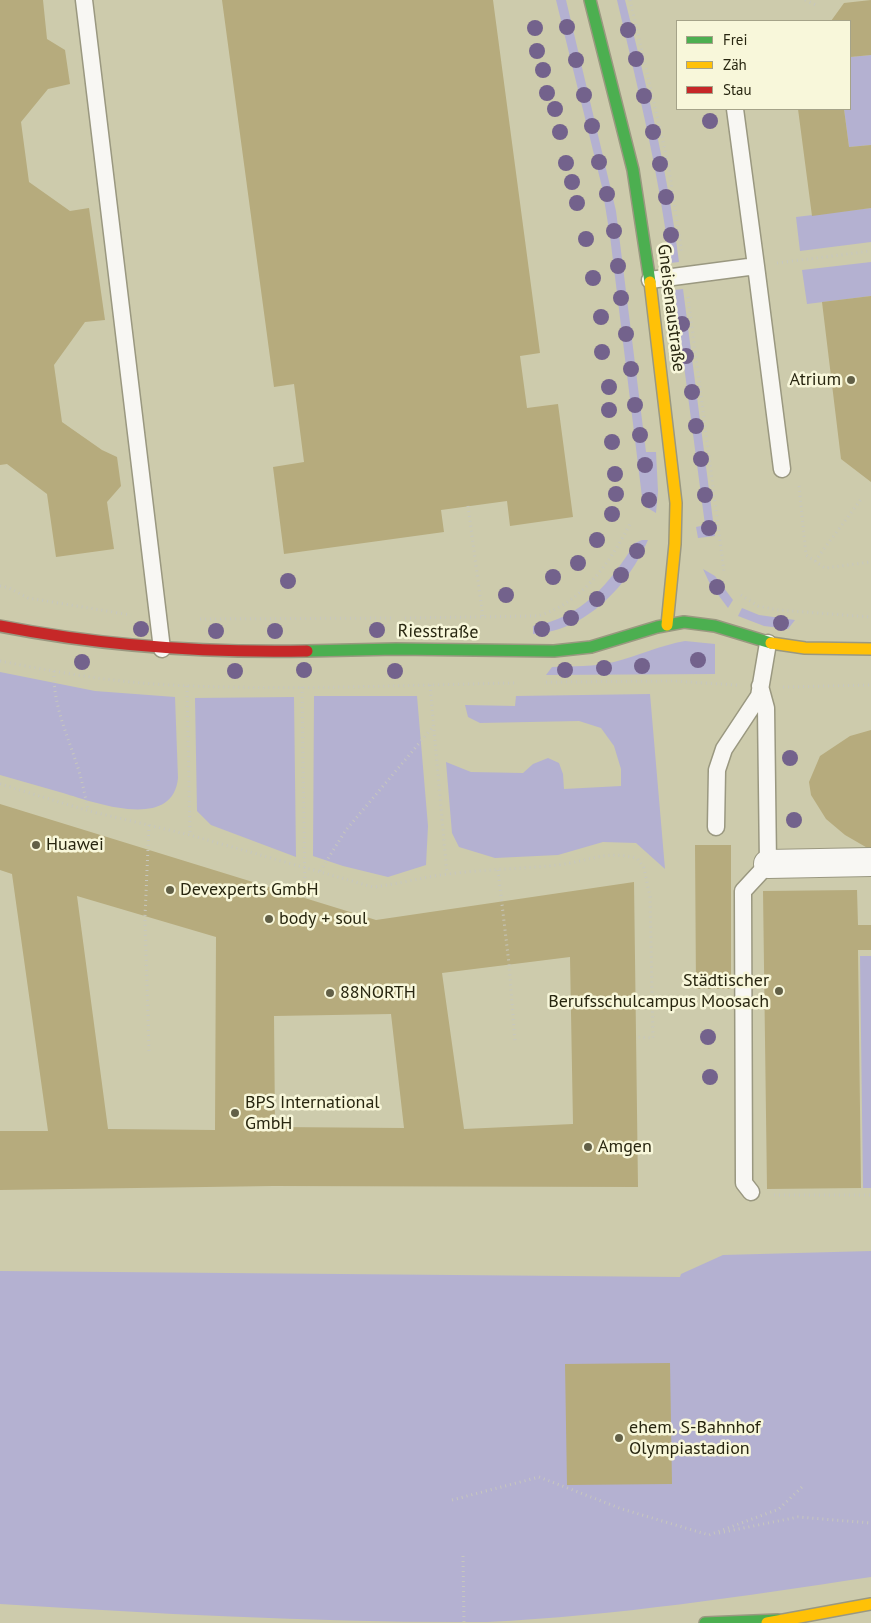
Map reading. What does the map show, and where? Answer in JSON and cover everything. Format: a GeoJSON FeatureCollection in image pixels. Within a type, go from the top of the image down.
{"type":"FeatureCollection","features":[{"type":"Feature","properties":{"kind":"main road","name":"Gneisenaustraße"},"geometry":{"type":"LineString","coordinates":[[590,0],[633,170],[650,280],[672,454],[676,503],[675,544],[667,624]]}},
{"type":"Feature","properties":{"kind":"main road","name":"Riesstraße"},"geometry":{"type":"LineString","coordinates":[[0,626],[58,638],[162,649],[248,652],[398,649],[545,650],[588,646],[667,624],[686,622],[709,624],[768,643],[801,647],[871,649]]}},
{"type":"Feature","properties":{"kind":"main road"},"geometry":{"type":"LineString","coordinates":[[705,1623],[773,1621],[871,1604]]}},
{"type":"Feature","properties":{"kind":"street"},"geometry":{"type":"LineString","coordinates":[[768,864],[871,862]]}},
{"type":"Feature","properties":{"kind":"lane"},"geometry":{"type":"LineString","coordinates":[[84,0],[162,649]]}},
{"type":"Feature","properties":{"kind":"lane"},"geometry":{"type":"LineString","coordinates":[[735,110],[782,470]]}},
{"type":"Feature","properties":{"kind":"lane"},"geometry":{"type":"LineString","coordinates":[[650,280],[756,266]]}},
{"type":"Feature","properties":{"kind":"lane"},"geometry":{"type":"LineString","coordinates":[[716,827],[717,770],[724,749],[758,696],[768,643]]}},
{"type":"Feature","properties":{"kind":"lane"},"geometry":{"type":"LineString","coordinates":[[751,1192],[744,1184],[743,891],[768,864],[766,708],[760,686]]}},
{"type":"Feature","properties":{"kind":"path"},"geometry":{"type":"LineString","coordinates":[[805,0],[818,6]]}},
{"type":"Feature","properties":{"kind":"path"},"geometry":{"type":"LineString","coordinates":[[756,266],[871,251]]}},
{"type":"Feature","properties":{"kind":"path"},"geometry":{"type":"LineString","coordinates":[[782,470],[798,482],[806,555],[825,568],[871,562]]}},
{"type":"Feature","properties":{"kind":"path"},"geometry":{"type":"LineString","coordinates":[[815,561],[862,498]]}},
{"type":"Feature","properties":{"kind":"path"},"geometry":{"type":"LineString","coordinates":[[468,506],[483,618]]}},
{"type":"Feature","properties":{"kind":"path"},"geometry":{"type":"LineString","coordinates":[[0,586],[9,588],[28,598],[159,619],[483,618],[538,616],[554,611],[570,600],[596,577],[616,552],[630,522]]}},
{"type":"Feature","properties":{"kind":"path"},"geometry":{"type":"LineString","coordinates":[[741,595],[758,606],[778,610],[871,617]]}},
{"type":"Feature","properties":{"kind":"path"},"geometry":{"type":"LineString","coordinates":[[0,661],[54,671],[187,686],[302,688],[526,683]]}},
{"type":"Feature","properties":{"kind":"path"},"geometry":{"type":"LineString","coordinates":[[54,671],[53,688],[61,722],[77,765],[89,811]]}},
{"type":"Feature","properties":{"kind":"path"},"geometry":{"type":"LineString","coordinates":[[536,682],[675,681],[797,688],[871,685]]}},
{"type":"Feature","properties":{"kind":"path"},"geometry":{"type":"LineString","coordinates":[[430,685],[432,727],[447,874]]}},
{"type":"Feature","properties":{"kind":"path"},"geometry":{"type":"LineString","coordinates":[[187,686],[190,835]]}},
{"type":"Feature","properties":{"kind":"path"},"geometry":{"type":"LineString","coordinates":[[302,688],[305,898]]}},
{"type":"Feature","properties":{"kind":"path"},"geometry":{"type":"LineString","coordinates":[[320,871],[346,830],[432,727]]}},
{"type":"Feature","properties":{"kind":"path"},"geometry":{"type":"LineString","coordinates":[[0,784],[89,811],[149,824],[373,887],[402,884],[447,874],[561,865],[607,854],[620,854],[637,858],[644,868],[650,897],[653,1038],[636,1037]]}},
{"type":"Feature","properties":{"kind":"path"},"geometry":{"type":"LineString","coordinates":[[149,824],[145,916],[149,1052]]}},
{"type":"Feature","properties":{"kind":"path"},"geometry":{"type":"LineString","coordinates":[[498,870],[509,964],[515,1042]]}},
{"type":"Feature","properties":{"kind":"path"},"geometry":{"type":"LineString","coordinates":[[808,1189],[808,1195]]}},
{"type":"Feature","properties":{"kind":"path"},"geometry":{"type":"LineString","coordinates":[[751,1192],[760,1195],[871,1195]]}},
{"type":"Feature","properties":{"kind":"path"},"geometry":{"type":"LineString","coordinates":[[452,1500],[539,1477],[622,1509],[709,1535],[798,1517],[871,1523]]}},
{"type":"Feature","properties":{"kind":"path"},"geometry":{"type":"LineString","coordinates":[[709,1535],[779,1509],[803,1486]]}},
{"type":"Feature","properties":{"kind":"path"},"geometry":{"type":"LineString","coordinates":[[463,1556],[464,1623]]}},
{"type":"Feature","properties":{"kind":"shaded area"},"geometry":{"type":"Polygon","coordinates":[[[556,0],[566,0],[616,211],[646,452],[656,452],[658,491],[656,513],[646,507],[642,497],[610,236],[602,187],[556,0]]]}},
{"type":"Feature","properties":{"kind":"shaded area"},"geometry":{"type":"Polygon","coordinates":[[[617,0],[625,0],[641,65],[663,163],[679,262],[670,263],[654,163],[617,0]]]}},
{"type":"Feature","properties":{"kind":"shaded area"},"geometry":{"type":"Polygon","coordinates":[[[871,55],[871,145],[849,147],[844,110],[851,110],[851,57],[871,55]]]}},
{"type":"Feature","properties":{"kind":"shaded area"},"geometry":{"type":"Polygon","coordinates":[[[871,208],[871,242],[800,251],[796,217],[871,208]]]}},
{"type":"Feature","properties":{"kind":"shaded area"},"geometry":{"type":"Polygon","coordinates":[[[871,262],[871,296],[807,304],[802,270],[871,262]]]}},
{"type":"Feature","properties":{"kind":"shaded area"},"geometry":{"type":"Polygon","coordinates":[[[683,289],[715,536],[698,538],[696,527],[705,525],[674,290],[683,289]]]}},
{"type":"Feature","properties":{"kind":"shaded area"},"geometry":{"type":"Polygon","coordinates":[[[648,540],[629,574],[603,603],[571,625],[533,634],[533,626],[550,622],[566,615],[580,607],[593,596],[605,585],[635,543],[648,540]]]}},
{"type":"Feature","properties":{"kind":"shaded area"},"geometry":{"type":"Polygon","coordinates":[[[703,569],[715,576],[733,600],[728,608],[710,584],[703,569]]]}},
{"type":"Feature","properties":{"kind":"shaded area"},"geometry":{"type":"Polygon","coordinates":[[[742,608],[759,615],[795,620],[788,629],[764,626],[738,616],[742,608]]]}},
{"type":"Feature","properties":{"kind":"shaded area"},"geometry":{"type":"Polygon","coordinates":[[[685,641],[715,644],[715,674],[546,675],[552,667],[606,664],[685,641]]]}},
{"type":"Feature","properties":{"kind":"shaded area"},"geometry":{"type":"Polygon","coordinates":[[[0,672],[95,691],[175,697],[178,778],[173,795],[162,804],[147,809],[130,809],[93,802],[0,775],[0,672]]]}},
{"type":"Feature","properties":{"kind":"shaded area"},"geometry":{"type":"Polygon","coordinates":[[[650,694],[665,869],[636,843],[603,842],[558,855],[495,858],[459,847],[452,833],[446,762],[471,772],[523,773],[533,764],[548,758],[559,763],[563,774],[564,789],[621,786],[621,769],[614,746],[601,728],[579,721],[480,723],[468,717],[465,705],[515,706],[516,696],[650,694]]]}},
{"type":"Feature","properties":{"kind":"shaded area"},"geometry":{"type":"Polygon","coordinates":[[[314,696],[417,696],[428,826],[426,865],[388,877],[343,866],[313,856],[314,696]]]}},
{"type":"Feature","properties":{"kind":"shaded area"},"geometry":{"type":"Polygon","coordinates":[[[294,697],[296,857],[211,825],[197,811],[195,698],[294,697]]]}},
{"type":"Feature","properties":{"kind":"shaded area"},"geometry":{"type":"Polygon","coordinates":[[[860,956],[871,956],[871,1188],[863,1188],[860,956]]]}},
{"type":"Feature","properties":{"kind":"shaded area"},"geometry":{"type":"Polygon","coordinates":[[[871,1251],[871,1577],[631,1610],[487,1622],[304,1619],[0,1604],[0,1271],[680,1277],[681,1274],[723,1255],[871,1251]]]}},
{"type":"Feature","properties":{"kind":"building"},"geometry":{"type":"Polygon","coordinates":[[[0,0],[43,0],[47,39],[65,50],[70,84],[48,89],[21,122],[29,182],[70,211],[89,208],[105,320],[85,322],[54,365],[62,422],[102,450],[117,457],[121,486],[107,502],[114,549],[56,557],[47,494],[7,464],[0,465],[0,0]]]}},
{"type":"Feature","properties":{"kind":"building"},"geometry":{"type":"Polygon","coordinates":[[[222,0],[493,0],[540,353],[520,356],[527,408],[558,404],[573,517],[510,526],[507,501],[441,510],[444,532],[284,554],[273,467],[304,462],[294,384],[274,387],[222,0]]]}},
{"type":"Feature","properties":{"kind":"building"},"geometry":{"type":"Polygon","coordinates":[[[871,0],[871,55],[851,57],[851,20],[832,20],[844,3],[871,0]]]}},
{"type":"Feature","properties":{"kind":"building"},"geometry":{"type":"Polygon","coordinates":[[[798,110],[844,110],[849,147],[871,145],[871,208],[812,216],[798,110]]]}},
{"type":"Feature","properties":{"kind":"building","name":"Atrium"},"geometry":{"type":"Polygon","coordinates":[[[871,296],[871,482],[841,459],[822,302],[871,296]]]}},
{"type":"Feature","properties":{"kind":"building"},"geometry":{"type":"Polygon","coordinates":[[[871,730],[871,850],[845,835],[826,819],[811,795],[809,782],[820,756],[850,736],[871,730]]]}},
{"type":"Feature","properties":{"kind":"building","name":"88NORTH"},"geometry":{"type":"Polygon","coordinates":[[[0,804],[376,920],[634,882],[638,1187],[273,1186],[0,1190],[0,1131],[48,1131],[12,874],[0,870],[0,804]],[[77,896],[108,1129],[215,1130],[216,937],[77,896]],[[570,957],[442,973],[464,1129],[573,1124],[570,957]],[[391,1014],[274,1016],[275,1127],[404,1128],[391,1014]]]}},
{"type":"Feature","properties":{"kind":"building"},"geometry":{"type":"Polygon","coordinates":[[[695,845],[731,845],[731,989],[696,989],[695,845]]]}},
{"type":"Feature","properties":{"kind":"building"},"geometry":{"type":"Polygon","coordinates":[[[857,890],[858,925],[871,925],[871,950],[858,950],[861,1188],[767,1189],[763,891],[857,890]]]}},
{"type":"Feature","properties":{"kind":"building","name":"ehem. S-Bahnhof Olympiastadion"},"geometry":{"type":"Polygon","coordinates":[[[670,1363],[672,1484],[567,1485],[565,1364],[670,1363]]]}},
{"type":"Feature","properties":{"kind":"traffic: fast"},"geometry":{"type":"LineString","coordinates":[[590,0],[633,170],[650,282]]}},
{"type":"Feature","properties":{"kind":"traffic: fast"},"geometry":{"type":"LineString","coordinates":[[307,651],[396,649],[554,651],[591,647],[657,627],[684,622],[715,626],[771,643]]}},
{"type":"Feature","properties":{"kind":"traffic: fast"},"geometry":{"type":"LineString","coordinates":[[705,1623],[778,1620]]}},
{"type":"Feature","properties":{"kind":"traffic: slow"},"geometry":{"type":"LineString","coordinates":[[650,282],[676,503],[675,544],[667,625]]}},
{"type":"Feature","properties":{"kind":"traffic: slow"},"geometry":{"type":"LineString","coordinates":[[771,643],[805,648],[871,649]]}},
{"type":"Feature","properties":{"kind":"traffic: slow"},"geometry":{"type":"LineString","coordinates":[[767,1623],[871,1604]]}},
{"type":"Feature","properties":{"kind":"traffic: jam"},"geometry":{"type":"LineString","coordinates":[[0,626],[76,639],[153,647],[230,651],[307,651]]}},
{"type":"Feature","properties":{"kind":"place","name":"Atrium"},"geometry":{"type":"Point","coordinates":[851,380]}},
{"type":"Feature","properties":{"kind":"place","name":"Huawei"},"geometry":{"type":"Point","coordinates":[36,845]}},
{"type":"Feature","properties":{"kind":"place","name":"Devexperts GmbH"},"geometry":{"type":"Point","coordinates":[170,890]}},
{"type":"Feature","properties":{"kind":"place","name":"body + soul"},"geometry":{"type":"Point","coordinates":[269,919]}},
{"type":"Feature","properties":{"kind":"place","name":"Städtischer Berufsschulcampus Moosach"},"geometry":{"type":"Point","coordinates":[779,991]}},
{"type":"Feature","properties":{"kind":"place","name":"88NORTH"},"geometry":{"type":"Point","coordinates":[330,993]}},
{"type":"Feature","properties":{"kind":"place","name":"BPS International GmbH"},"geometry":{"type":"Point","coordinates":[235,1113]}},
{"type":"Feature","properties":{"kind":"place","name":"Amgen"},"geometry":{"type":"Point","coordinates":[588,1147]}},
{"type":"Feature","properties":{"kind":"place","name":"ehem. S-Bahnhof Olympiastadion"},"geometry":{"type":"Point","coordinates":[619,1438]}}]}
